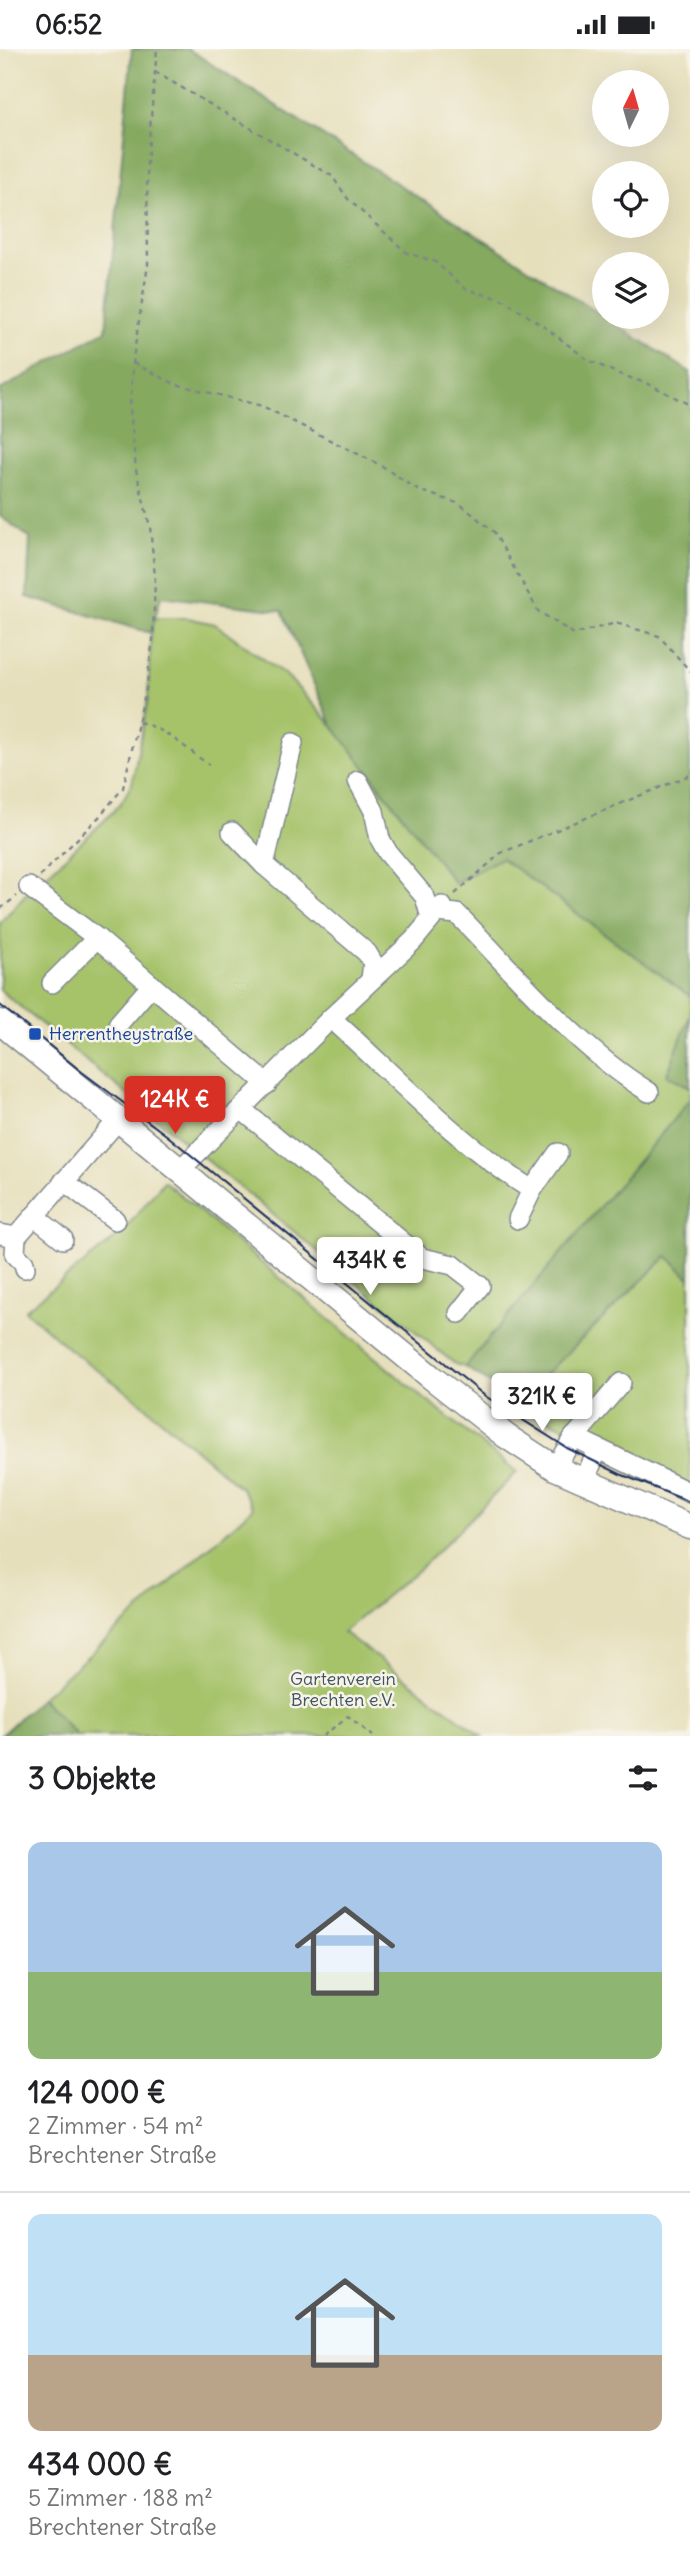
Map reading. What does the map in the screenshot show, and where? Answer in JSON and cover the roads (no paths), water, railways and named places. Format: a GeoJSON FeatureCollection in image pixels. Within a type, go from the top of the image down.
{"type":"FeatureCollection","features":[{"type":"Feature","properties":{"kind":"main road"},"geometry":{"type":"LineString","coordinates":[[0,1022],[506,1436],[555,1468],[690,1527]]}},
{"type":"Feature","properties":{"kind":"lane"},"geometry":{"type":"LineString","coordinates":[[264,865],[293,743]]}},
{"type":"Feature","properties":{"kind":"lane"},"geometry":{"type":"LineString","coordinates":[[358,782],[374,811],[380,839],[388,853],[437,912],[457,914],[594,1053],[620,1075],[649,1093]]}},
{"type":"Feature","properties":{"kind":"lane"},"geometry":{"type":"LineString","coordinates":[[232,832],[264,865],[367,953],[373,963],[371,979]]}},
{"type":"Feature","properties":{"kind":"lane"},"geometry":{"type":"LineString","coordinates":[[29,887],[97,938],[267,1084]]}},
{"type":"Feature","properties":{"kind":"lane"},"geometry":{"type":"LineString","coordinates":[[180,1170],[331,1018],[413,941],[437,912]]}},
{"type":"Feature","properties":{"kind":"lane"},"geometry":{"type":"LineString","coordinates":[[52,983],[97,938]]}},
{"type":"Feature","properties":{"kind":"lane"},"geometry":{"type":"LineString","coordinates":[[119,1023],[152,985]]}},
{"type":"Feature","properties":{"kind":"lane"},"geometry":{"type":"LineString","coordinates":[[331,1018],[458,1136],[495,1167],[531,1190]]}},
{"type":"Feature","properties":{"kind":"lane"},"geometry":{"type":"LineString","coordinates":[[241,1109],[422,1258],[453,1265],[480,1286],[459,1313]]}},
{"type":"Feature","properties":{"kind":"lane"},"geometry":{"type":"LineString","coordinates":[[25,1268],[15,1254],[8,1235],[34,1216],[118,1120]]}},
{"type":"Feature","properties":{"kind":"lane"},"geometry":{"type":"LineString","coordinates":[[518,1219],[531,1190],[558,1153]]}},
{"type":"Feature","properties":{"kind":"lane"},"geometry":{"type":"LineString","coordinates":[[64,1181],[115,1220]]}},
{"type":"Feature","properties":{"kind":"lane"},"geometry":{"type":"LineString","coordinates":[[34,1216],[63,1239]]}},
{"type":"Feature","properties":{"kind":"lane"},"geometry":{"type":"LineString","coordinates":[[555,1468],[574,1437],[621,1383]]}},
{"type":"Feature","properties":{"kind":"lane"},"geometry":{"type":"LineString","coordinates":[[574,1437],[686,1484]]}},
{"type":"Feature","properties":{"kind":"lane"},"geometry":{"type":"LineString","coordinates":[[584,1481],[598,1449]]}},
{"type":"Feature","properties":{"kind":"tram line"},"geometry":{"type":"LineString","coordinates":[[0,1005],[82,1072],[169,1137],[485,1396],[567,1448],[620,1474],[690,1502]]}},
{"type":"Feature","properties":{"kind":"place","name":"Herrentheystraße"},"geometry":{"type":"Point","coordinates":[35,1034]}},
{"type":"Feature","properties":{"kind":"park label","name":"Gartenverein Brechten e.V."},"geometry":{"type":"Point","coordinates":[343,1690]}}]}
